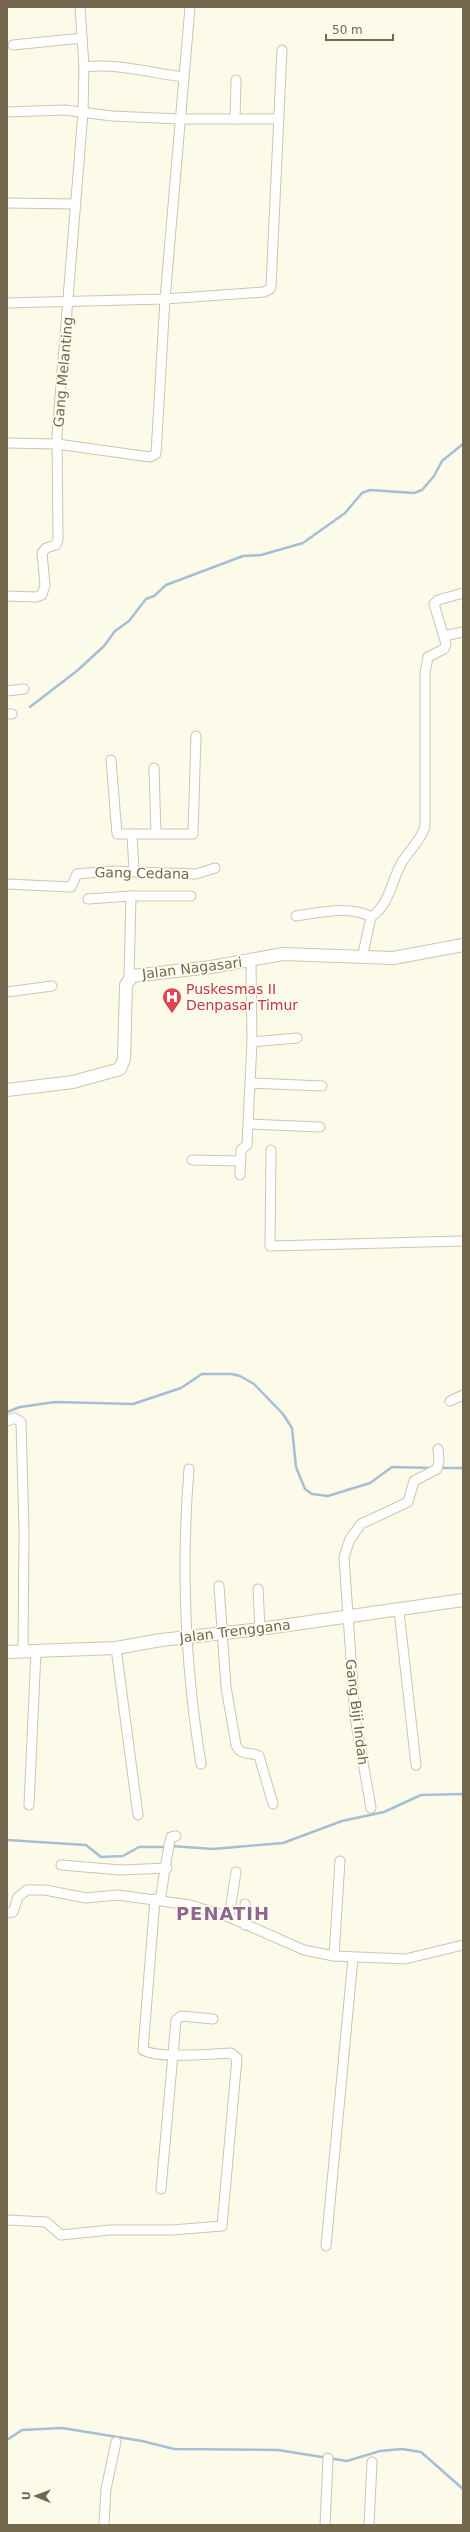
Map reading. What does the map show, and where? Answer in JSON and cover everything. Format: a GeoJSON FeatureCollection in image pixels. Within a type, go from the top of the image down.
{"type":"FeatureCollection","features":[{"type":"Feature","properties":{"kind":"street","name":"Gang Melanting"},"geometry":{"type":"LineString","coordinates":[[7,596],[36,597],[44,593],[42,553],[46,548],[56,546],[58,540],[57,444],[83,112],[84,67],[80,7]]}},
{"type":"Feature","properties":{"kind":"street"},"geometry":{"type":"LineString","coordinates":[[7,443],[57,444],[150,457],[156,454],[165,299],[190,7]]}},
{"type":"Feature","properties":{"kind":"street"},"geometry":{"type":"LineString","coordinates":[[13,45],[82,38]]}},
{"type":"Feature","properties":{"kind":"street"},"geometry":{"type":"LineString","coordinates":[[7,303],[165,299],[270,289],[273,281],[278,119],[282,50]]}},
{"type":"Feature","properties":{"kind":"street"},"geometry":{"type":"LineString","coordinates":[[84,67],[99,65],[127,67],[184,77]]}},
{"type":"Feature","properties":{"kind":"street"},"geometry":{"type":"LineString","coordinates":[[235,119],[236,80]]}},
{"type":"Feature","properties":{"kind":"street"},"geometry":{"type":"LineString","coordinates":[[7,112],[65,110],[83,112],[96,116],[180,119],[278,119]]}},
{"type":"Feature","properties":{"kind":"street"},"geometry":{"type":"LineString","coordinates":[[7,203],[76,204]]}},
{"type":"Feature","properties":{"kind":"street"},"geometry":{"type":"LineString","coordinates":[[362,958],[371,917],[384,906],[402,862],[417,843],[425,828],[425,673],[428,657],[446,647],[435,608],[435,602],[463,593]]}},
{"type":"Feature","properties":{"kind":"street"},"geometry":{"type":"LineString","coordinates":[[444,636],[463,632]]}},
{"type":"Feature","properties":{"kind":"street"},"geometry":{"type":"LineString","coordinates":[[7,691],[24,689]]}},
{"type":"Feature","properties":{"kind":"street"},"geometry":{"type":"LineString","coordinates":[[111,760],[117,834],[193,834],[196,736]]}},
{"type":"Feature","properties":{"kind":"street"},"geometry":{"type":"LineString","coordinates":[[154,768],[156,834]]}},
{"type":"Feature","properties":{"kind":"street"},"geometry":{"type":"LineString","coordinates":[[132,834],[134,871]]}},
{"type":"Feature","properties":{"kind":"street","name":"Gang Cedana"},"geometry":{"type":"LineString","coordinates":[[7,884],[71,887],[77,874],[134,871],[196,874],[215,868]]}},
{"type":"Feature","properties":{"kind":"street"},"geometry":{"type":"LineString","coordinates":[[128,978],[130,896]]}},
{"type":"Feature","properties":{"kind":"street"},"geometry":{"type":"LineString","coordinates":[[88,899],[130,896],[191,896]]}},
{"type":"Feature","properties":{"kind":"street"},"geometry":{"type":"LineString","coordinates":[[296,916],[352,911],[363,912],[371,917]]}},
{"type":"Feature","properties":{"kind":"street","name":"Jalan Nagasari"},"geometry":{"type":"LineString","coordinates":[[7,1090],[73,1082],[120,1069],[124,1059],[126,986],[128,978],[136,975],[211,967],[294,954],[362,958],[407,957],[463,945]]}},
{"type":"Feature","properties":{"kind":"street"},"geometry":{"type":"LineString","coordinates":[[240,1175],[241,1150],[247,1145],[249,1124],[252,1042],[251,960]]}},
{"type":"Feature","properties":{"kind":"street"},"geometry":{"type":"LineString","coordinates":[[7,992],[52,986]]}},
{"type":"Feature","properties":{"kind":"street"},"geometry":{"type":"LineString","coordinates":[[252,1042],[297,1038]]}},
{"type":"Feature","properties":{"kind":"street"},"geometry":{"type":"LineString","coordinates":[[251,1083],[322,1086]]}},
{"type":"Feature","properties":{"kind":"street"},"geometry":{"type":"LineString","coordinates":[[249,1124],[320,1127]]}},
{"type":"Feature","properties":{"kind":"street"},"geometry":{"type":"LineString","coordinates":[[271,1150],[270,1246],[463,1241]]}},
{"type":"Feature","properties":{"kind":"street"},"geometry":{"type":"LineString","coordinates":[[192,1160],[240,1161]]}},
{"type":"Feature","properties":{"kind":"street"},"geometry":{"type":"LineString","coordinates":[[450,1401],[463,1395]]}},
{"type":"Feature","properties":{"kind":"street"},"geometry":{"type":"LineString","coordinates":[[7,1421],[14,1418],[21,1422],[24,1531],[23,1651]]}},
{"type":"Feature","properties":{"kind":"street","name":"Gang Biji Indah"},"geometry":{"type":"LineString","coordinates":[[371,1808],[355,1717],[344,1557],[350,1539],[364,1521],[408,1502],[414,1481],[436,1469],[439,1460],[438,1449]]}},
{"type":"Feature","properties":{"kind":"street"},"geometry":{"type":"LineString","coordinates":[[189,1470],[184,1552],[186,1637],[194,1719],[201,1764]]}},
{"type":"Feature","properties":{"kind":"street"},"geometry":{"type":"LineString","coordinates":[[219,1586],[226,1687],[236,1745],[238,1751],[245,1754],[259,1756],[273,1804]]}},
{"type":"Feature","properties":{"kind":"street"},"geometry":{"type":"LineString","coordinates":[[258,1589],[260,1629]]}},
{"type":"Feature","properties":{"kind":"street","name":"Jalan Trenggana"},"geometry":{"type":"LineString","coordinates":[[7,1652],[116,1648],[223,1632],[260,1629],[347,1616],[399,1611],[463,1600]]}},
{"type":"Feature","properties":{"kind":"street"},"geometry":{"type":"LineString","coordinates":[[399,1611],[416,1765]]}},
{"type":"Feature","properties":{"kind":"street"},"geometry":{"type":"LineString","coordinates":[[116,1648],[138,1815]]}},
{"type":"Feature","properties":{"kind":"street"},"geometry":{"type":"LineString","coordinates":[[29,1805],[36,1651]]}},
{"type":"Feature","properties":{"kind":"street"},"geometry":{"type":"LineString","coordinates":[[7,2220],[46,2222],[61,2235],[110,2230],[215,2228],[222,2226],[237,2058],[231,2053],[172,2055],[146,2052],[143,2050],[142,2045],[158,1899],[167,1868],[168,1843],[171,1837],[176,1836]]}},
{"type":"Feature","properties":{"kind":"street"},"geometry":{"type":"LineString","coordinates":[[334,1956],[340,1861]]}},
{"type":"Feature","properties":{"kind":"street"},"geometry":{"type":"LineString","coordinates":[[61,1865],[120,1870],[167,1868]]}},
{"type":"Feature","properties":{"kind":"street"},"geometry":{"type":"LineString","coordinates":[[229,1917],[236,1872]]}},
{"type":"Feature","properties":{"kind":"street"},"geometry":{"type":"LineString","coordinates":[[7,1913],[13,1912],[18,1897],[24,1891],[34,1889],[86,1898],[114,1895],[158,1899],[190,1905],[229,1917],[298,1948],[334,1956],[405,1959],[463,1945]]}},
{"type":"Feature","properties":{"kind":"street"},"geometry":{"type":"LineString","coordinates":[[244,1904],[245,1925]]}},
{"type":"Feature","properties":{"kind":"street"},"geometry":{"type":"LineString","coordinates":[[326,2246],[353,1958]]}},
{"type":"Feature","properties":{"kind":"street"},"geometry":{"type":"LineString","coordinates":[[161,2189],[172,2055],[177,2017],[213,2019]]}},
{"type":"Feature","properties":{"kind":"street"},"geometry":{"type":"LineString","coordinates":[[104,2525],[106,2489],[116,2442]]}},
{"type":"Feature","properties":{"kind":"street"},"geometry":{"type":"LineString","coordinates":[[325,2525],[328,2458]]}},
{"type":"Feature","properties":{"kind":"street"},"geometry":{"type":"LineString","coordinates":[[369,2525],[372,2462]]}},
{"type":"Feature","properties":{"kind":"waterway"},"geometry":{"type":"LineString","coordinates":[[30,707],[78,670],[104,646],[115,631],[129,621],[146,599],[154,596],[166,585],[243,556],[261,555],[303,543],[345,513],[362,493],[370,490],[414,493],[422,490],[434,476],[442,461],[463,444]]}},
{"type":"Feature","properties":{"kind":"waterway"},"geometry":{"type":"LineString","coordinates":[[7,1412],[20,1407],[55,1402],[133,1404],[181,1388],[202,1374],[232,1374],[240,1376],[254,1384],[283,1414],[292,1428],[296,1467],[305,1489],[312,1494],[328,1496],[370,1483],[392,1467],[433,1468]]}},
{"type":"Feature","properties":{"kind":"waterway"},"geometry":{"type":"LineString","coordinates":[[440,1468],[463,1468]]}},
{"type":"Feature","properties":{"kind":"waterway"},"geometry":{"type":"LineString","coordinates":[[171,1846],[213,1849],[283,1843],[342,1821],[384,1812],[421,1795],[463,1794]]}},
{"type":"Feature","properties":{"kind":"waterway"},"geometry":{"type":"LineString","coordinates":[[7,1840],[86,1845],[101,1857],[123,1856],[139,1847],[166,1847]]}},
{"type":"Feature","properties":{"kind":"waterway"},"geometry":{"type":"LineString","coordinates":[[7,2440],[22,2430],[62,2428],[142,2441],[174,2449],[278,2450],[347,2461],[380,2451],[402,2449],[421,2452],[463,2489]]}},
{"type":"Feature","properties":{"kind":"place","name":"Puskesmas II Denpasar Timur"},"geometry":{"type":"Point","coordinates":[172,1014]}},
{"type":"Feature","properties":{"kind":"district","name":"PENATIH"},"geometry":{"type":"Point","coordinates":[223,1914]}}]}
